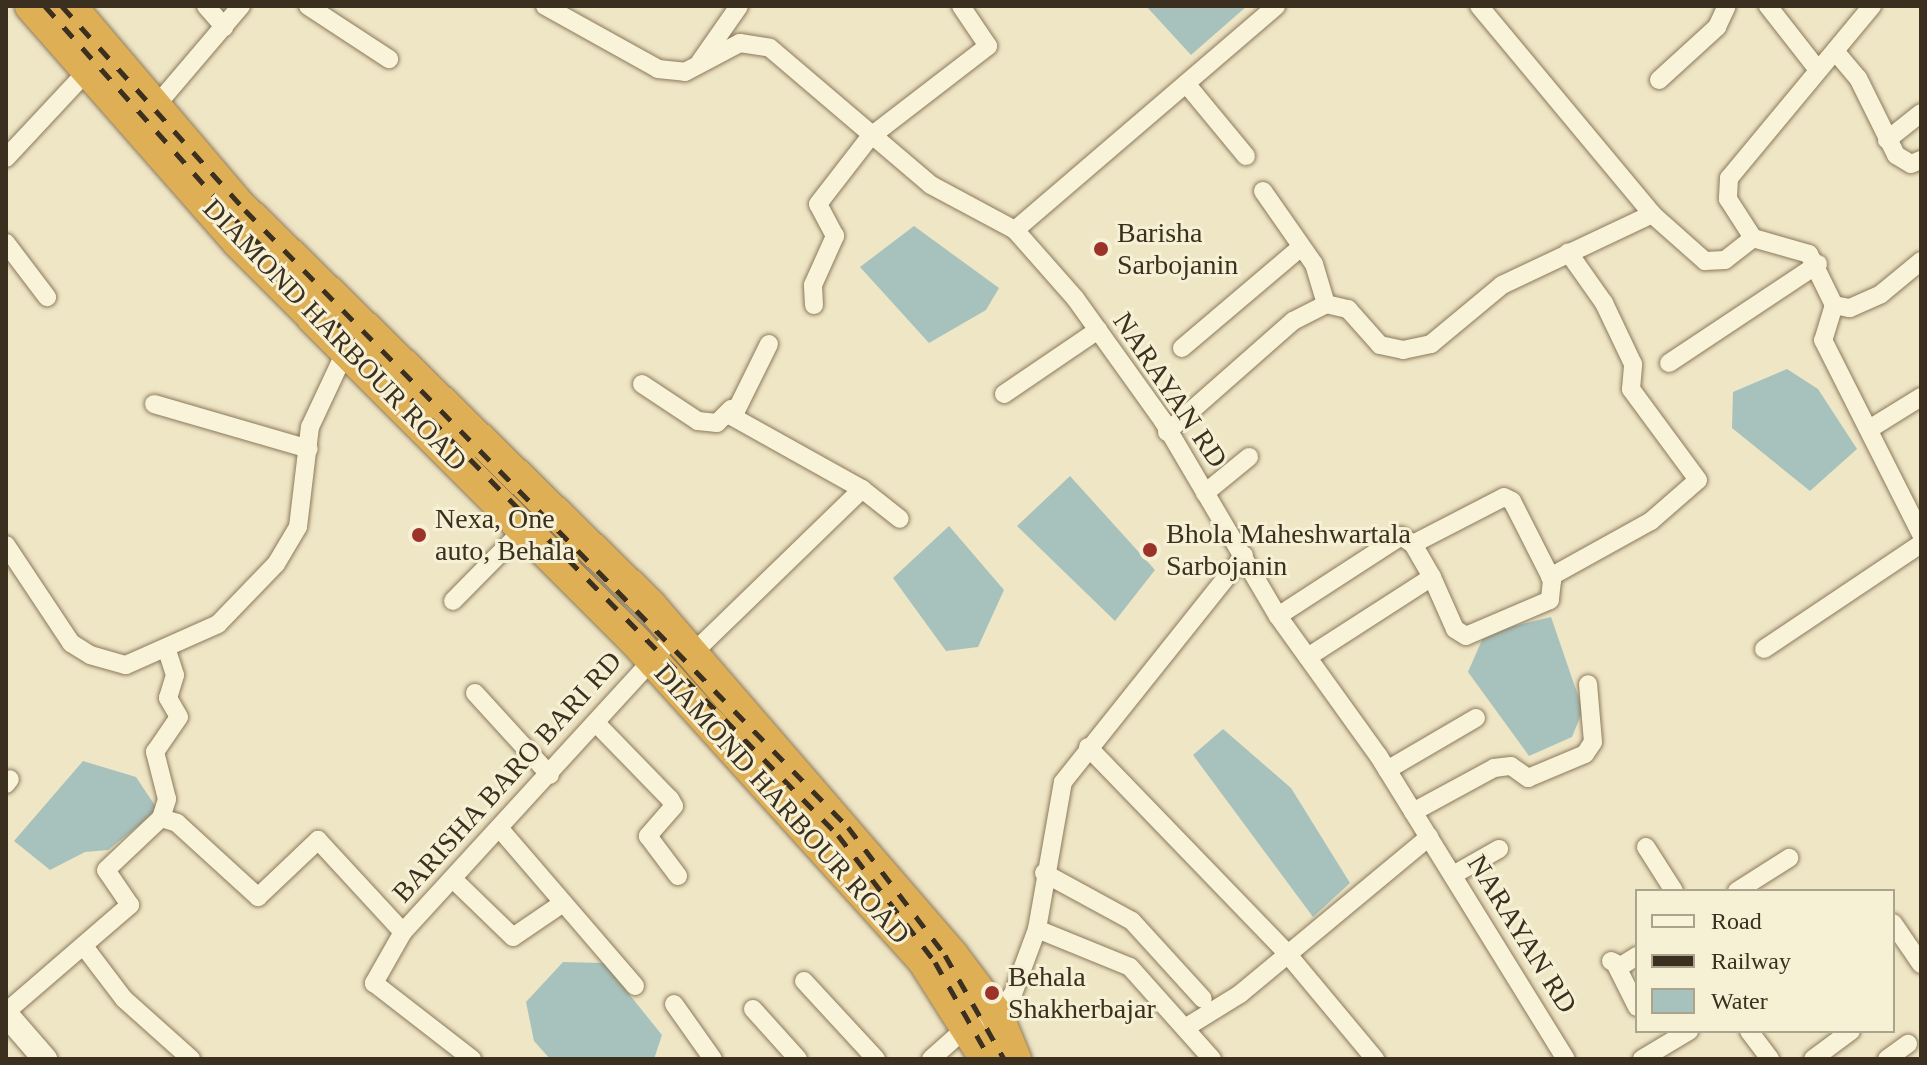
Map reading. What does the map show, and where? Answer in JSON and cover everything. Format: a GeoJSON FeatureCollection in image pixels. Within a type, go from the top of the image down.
{"type":"FeatureCollection","features":[{"type":"Feature","properties":{"kind":"highway","name":"DIAMOND HARBOUR ROAD"},"geometry":{"type":"LineString","coordinates":[[31,6],[90,68],[147,116],[236,202],[683,644],[1015,1059]]}},
{"type":"Feature","properties":{"kind":"highway","name":"DIAMOND HARBOUR ROAD"},"geometry":{"type":"LineString","coordinates":[[70,6],[238,242],[652,659],[924,961],[982,1021],[986,1059]]}},
{"type":"Feature","properties":{"kind":"main road"},"geometry":{"type":"LineString","coordinates":[[6,1013],[45,1059]]}},
{"type":"Feature","properties":{"kind":"main road"},"geometry":{"type":"LineString","coordinates":[[6,1032],[26,1059]]}},
{"type":"Feature","properties":{"kind":"street"},"geometry":{"type":"LineString","coordinates":[[206,6],[224,27]]}},
{"type":"Feature","properties":{"kind":"street"},"geometry":{"type":"LineString","coordinates":[[147,116],[241,6]]}},
{"type":"Feature","properties":{"kind":"street"},"geometry":{"type":"LineString","coordinates":[[308,6],[389,59]]}},
{"type":"Feature","properties":{"kind":"street","name":"NARAYAN RD"},"geometry":{"type":"LineString","coordinates":[[545,6],[658,69],[697,65],[740,43],[770,48],[804,70],[870,137],[973,214],[1015,230],[1098,330],[1167,432],[1278,616],[1387,770],[1566,1059]]}},
{"type":"Feature","properties":{"kind":"street"},"geometry":{"type":"LineString","coordinates":[[697,65],[739,6]]}},
{"type":"Feature","properties":{"kind":"street"},"geometry":{"type":"LineString","coordinates":[[814,305],[811,293],[835,236],[818,204],[870,137],[988,46],[961,6]]}},
{"type":"Feature","properties":{"kind":"street"},"geometry":{"type":"LineString","coordinates":[[1015,230],[1188,86],[1276,6]]}},
{"type":"Feature","properties":{"kind":"street"},"geometry":{"type":"LineString","coordinates":[[1479,6],[1652,214],[1705,261],[1725,260],[1753,238],[1773,239],[1818,264],[1834,305],[1823,340],[1871,428],[1921,534]]}},
{"type":"Feature","properties":{"kind":"street"},"geometry":{"type":"LineString","coordinates":[[1659,80],[1717,27],[1727,6]]}},
{"type":"Feature","properties":{"kind":"street"},"geometry":{"type":"LineString","coordinates":[[1768,6],[1818,70]]}},
{"type":"Feature","properties":{"kind":"street"},"geometry":{"type":"LineString","coordinates":[[1847,6],[1858,22]]}},
{"type":"Feature","properties":{"kind":"street"},"geometry":{"type":"LineString","coordinates":[[1753,238],[1728,199],[1729,178],[1872,6]]}},
{"type":"Feature","properties":{"kind":"street"},"geometry":{"type":"LineString","coordinates":[[1835,51],[1867,95],[1887,140],[1905,162],[1921,160]]}},
{"type":"Feature","properties":{"kind":"street"},"geometry":{"type":"LineString","coordinates":[[8,149],[90,68]]}},
{"type":"Feature","properties":{"kind":"street"},"geometry":{"type":"LineString","coordinates":[[1188,86],[1246,156]]}},
{"type":"Feature","properties":{"kind":"street"},"geometry":{"type":"LineString","coordinates":[[1887,140],[1921,113]]}},
{"type":"Feature","properties":{"kind":"street"},"geometry":{"type":"LineString","coordinates":[[1263,191],[1301,247],[1326,304]]}},
{"type":"Feature","properties":{"kind":"street"},"geometry":{"type":"LineString","coordinates":[[1167,432],[1293,321],[1326,304],[1348,309],[1380,345],[1403,350],[1431,344],[1502,285],[1652,214]]}},
{"type":"Feature","properties":{"kind":"street"},"geometry":{"type":"LineString","coordinates":[[6,243],[47,297]]}},
{"type":"Feature","properties":{"kind":"street"},"geometry":{"type":"LineString","coordinates":[[1182,348],[1301,247]]}},
{"type":"Feature","properties":{"kind":"street"},"geometry":{"type":"LineString","coordinates":[[1550,577],[1651,521],[1698,480],[1631,389],[1633,364],[1604,303],[1568,252]]}},
{"type":"Feature","properties":{"kind":"street"},"geometry":{"type":"LineString","coordinates":[[1834,305],[1850,308],[1881,294],[1921,261]]}},
{"type":"Feature","properties":{"kind":"street"},"geometry":{"type":"LineString","coordinates":[[1669,363],[1818,264]]}},
{"type":"Feature","properties":{"kind":"street"},"geometry":{"type":"LineString","coordinates":[[1004,394],[1098,330]]}},
{"type":"Feature","properties":{"kind":"street"},"geometry":{"type":"LineString","coordinates":[[642,384],[698,421],[717,423],[731,409],[769,344]]}},
{"type":"Feature","properties":{"kind":"street"},"geometry":{"type":"LineString","coordinates":[[6,545],[71,643],[126,665],[167,650],[218,624],[276,564],[298,527],[309,449],[326,385],[346,350]]}},
{"type":"Feature","properties":{"kind":"street"},"geometry":{"type":"LineString","coordinates":[[1871,428],[1921,397]]}},
{"type":"Feature","properties":{"kind":"street"},"geometry":{"type":"LineString","coordinates":[[154,404],[309,449]]}},
{"type":"Feature","properties":{"kind":"street"},"geometry":{"type":"LineString","coordinates":[[731,409],[754,431],[862,489],[900,519]]}},
{"type":"Feature","properties":{"kind":"street"},"geometry":{"type":"LineString","coordinates":[[1205,493],[1249,457]]}},
{"type":"Feature","properties":{"kind":"street","name":"BARISHA BARO BARI RD"},"geometry":{"type":"LineString","coordinates":[[161,818],[177,823],[258,897],[318,840],[403,932],[550,775],[652,659],[683,644],[862,489]]}},
{"type":"Feature","properties":{"kind":"street"},"geometry":{"type":"LineString","coordinates":[[1278,616],[1401,536],[1413,544],[1432,577],[1455,629],[1466,636],[1550,600],[1550,577],[1509,498],[1413,544]]}},
{"type":"Feature","properties":{"kind":"street"},"geometry":{"type":"LineString","coordinates":[[453,601],[524,529]]}},
{"type":"Feature","properties":{"kind":"street"},"geometry":{"type":"LineString","coordinates":[[1764,649],[1921,544]]}},
{"type":"Feature","properties":{"kind":"street"},"geometry":{"type":"LineString","coordinates":[[931,1059],[1013,994],[1037,929],[1044,873],[1063,782],[1244,555]]}},
{"type":"Feature","properties":{"kind":"street"},"geometry":{"type":"LineString","coordinates":[[1308,657],[1432,577]]}},
{"type":"Feature","properties":{"kind":"street"},"geometry":{"type":"LineString","coordinates":[[6,1013],[74,951],[86,949],[130,905],[106,870],[161,818],[167,799],[155,752],[179,717],[168,698],[175,675],[167,650]]}},
{"type":"Feature","properties":{"kind":"street"},"geometry":{"type":"LineString","coordinates":[[1413,812],[1503,764],[1528,778],[1585,754],[1593,742],[1588,684]]}},
{"type":"Feature","properties":{"kind":"street"},"geometry":{"type":"LineString","coordinates":[[475,693],[550,775]]}},
{"type":"Feature","properties":{"kind":"street"},"geometry":{"type":"LineString","coordinates":[[1387,770],[1476,718]]}},
{"type":"Feature","properties":{"kind":"street"},"geometry":{"type":"LineString","coordinates":[[596,723],[674,806],[648,836],[678,876]]}},
{"type":"Feature","properties":{"kind":"street"},"geometry":{"type":"LineString","coordinates":[[1088,747],[1285,951],[1375,1059]]}},
{"type":"Feature","properties":{"kind":"street"},"geometry":{"type":"LineString","coordinates":[[500,829],[635,986]]}},
{"type":"Feature","properties":{"kind":"street"},"geometry":{"type":"LineString","coordinates":[[1185,1028],[1231,1001],[1285,951],[1429,837]]}},
{"type":"Feature","properties":{"kind":"street"},"geometry":{"type":"LineString","coordinates":[[1646,847],[1673,889]]}},
{"type":"Feature","properties":{"kind":"street"},"geometry":{"type":"LineString","coordinates":[[1453,875],[1499,849]]}},
{"type":"Feature","properties":{"kind":"street"},"geometry":{"type":"LineString","coordinates":[[1740,889],[1789,858]]}},
{"type":"Feature","properties":{"kind":"street"},"geometry":{"type":"LineString","coordinates":[[1044,873],[1132,921],[1203,999]]}},
{"type":"Feature","properties":{"kind":"street"},"geometry":{"type":"LineString","coordinates":[[453,879],[513,937],[563,903]]}},
{"type":"Feature","properties":{"kind":"street"},"geometry":{"type":"LineString","coordinates":[[1895,926],[1921,964]]}},
{"type":"Feature","properties":{"kind":"street"},"geometry":{"type":"LineString","coordinates":[[1037,929],[1130,967],[1212,1059]]}},
{"type":"Feature","properties":{"kind":"street"},"geometry":{"type":"LineString","coordinates":[[403,932],[374,983],[472,1059]]}},
{"type":"Feature","properties":{"kind":"street"},"geometry":{"type":"LineString","coordinates":[[86,949],[124,999],[191,1059]]}},
{"type":"Feature","properties":{"kind":"street"},"geometry":{"type":"LineString","coordinates":[[1635,957],[1613,963],[1635,1003]]}},
{"type":"Feature","properties":{"kind":"street"},"geometry":{"type":"LineString","coordinates":[[804,981],[876,1059]]}},
{"type":"Feature","properties":{"kind":"street"},"geometry":{"type":"LineString","coordinates":[[674,1004],[713,1059]]}},
{"type":"Feature","properties":{"kind":"street"},"geometry":{"type":"LineString","coordinates":[[753,1009],[798,1059]]}},
{"type":"Feature","properties":{"kind":"street"},"geometry":{"type":"LineString","coordinates":[[1642,1059],[1658,1039],[1681,1033]]}},
{"type":"Feature","properties":{"kind":"street"},"geometry":{"type":"LineString","coordinates":[[1750,1033],[1770,1059]]}},
{"type":"Feature","properties":{"kind":"street"},"geometry":{"type":"LineString","coordinates":[[1813,1059],[1848,1033]]}},
{"type":"Feature","properties":{"kind":"street"},"geometry":{"type":"LineString","coordinates":[[1887,1059],[1908,1044]]}},
{"type":"Feature","properties":{"kind":"water"},"geometry":{"type":"Polygon","coordinates":[[[1146,6],[1247,6],[1191,55],[1146,6]]]}},
{"type":"Feature","properties":{"kind":"water"},"geometry":{"type":"Polygon","coordinates":[[[914,226],[999,288],[986,310],[929,343],[860,267],[914,226]]]}},
{"type":"Feature","properties":{"kind":"water"},"geometry":{"type":"Polygon","coordinates":[[[1787,369],[1818,389],[1857,449],[1810,491],[1732,428],[1733,392],[1787,369]]]}},
{"type":"Feature","properties":{"kind":"water"},"geometry":{"type":"Polygon","coordinates":[[[1070,476],[1155,570],[1115,621],[1017,526],[1070,476]]]}},
{"type":"Feature","properties":{"kind":"water"},"geometry":{"type":"Polygon","coordinates":[[[949,526],[1004,590],[978,647],[946,651],[893,578],[949,526]]]}},
{"type":"Feature","properties":{"kind":"water"},"geometry":{"type":"Polygon","coordinates":[[[1551,617],[1583,710],[1572,737],[1529,756],[1468,672],[1485,633],[1551,617]]]}},
{"type":"Feature","properties":{"kind":"water"},"geometry":{"type":"Polygon","coordinates":[[[1223,729],[1291,788],[1350,883],[1313,917],[1193,755],[1223,729]]]}},
{"type":"Feature","properties":{"kind":"water"},"geometry":{"type":"Polygon","coordinates":[[[83,761],[136,777],[158,810],[108,850],[85,852],[50,870],[14,841],[83,761]]]}},
{"type":"Feature","properties":{"kind":"water"},"geometry":{"type":"Polygon","coordinates":[[[563,962],[604,963],[662,1035],[654,1059],[550,1059],[534,1041],[526,1002],[563,962]]]}},
{"type":"Feature","properties":{"kind":"railway"},"geometry":{"type":"LineString","coordinates":[[45,6],[235,219],[838,835],[935,962],[990,1059]]}},
{"type":"Feature","properties":{"kind":"railway"},"geometry":{"type":"LineString","coordinates":[[62,6],[245,210],[848,827],[945,955],[1004,1059]]}},
{"type":"Feature","properties":{"kind":"place","name":"Barisha Sarbojanin"},"geometry":{"type":"Point","coordinates":[1101,249]}},
{"type":"Feature","properties":{"kind":"place","name":"Nexa, One auto, Behala"},"geometry":{"type":"Point","coordinates":[419,535]}},
{"type":"Feature","properties":{"kind":"place","name":"Bhola Maheshwartala Sarbojanin"},"geometry":{"type":"Point","coordinates":[1150,550]}},
{"type":"Feature","properties":{"kind":"place","name":"Behala Shakherbajar"},"geometry":{"type":"Point","coordinates":[992,993]}}]}
